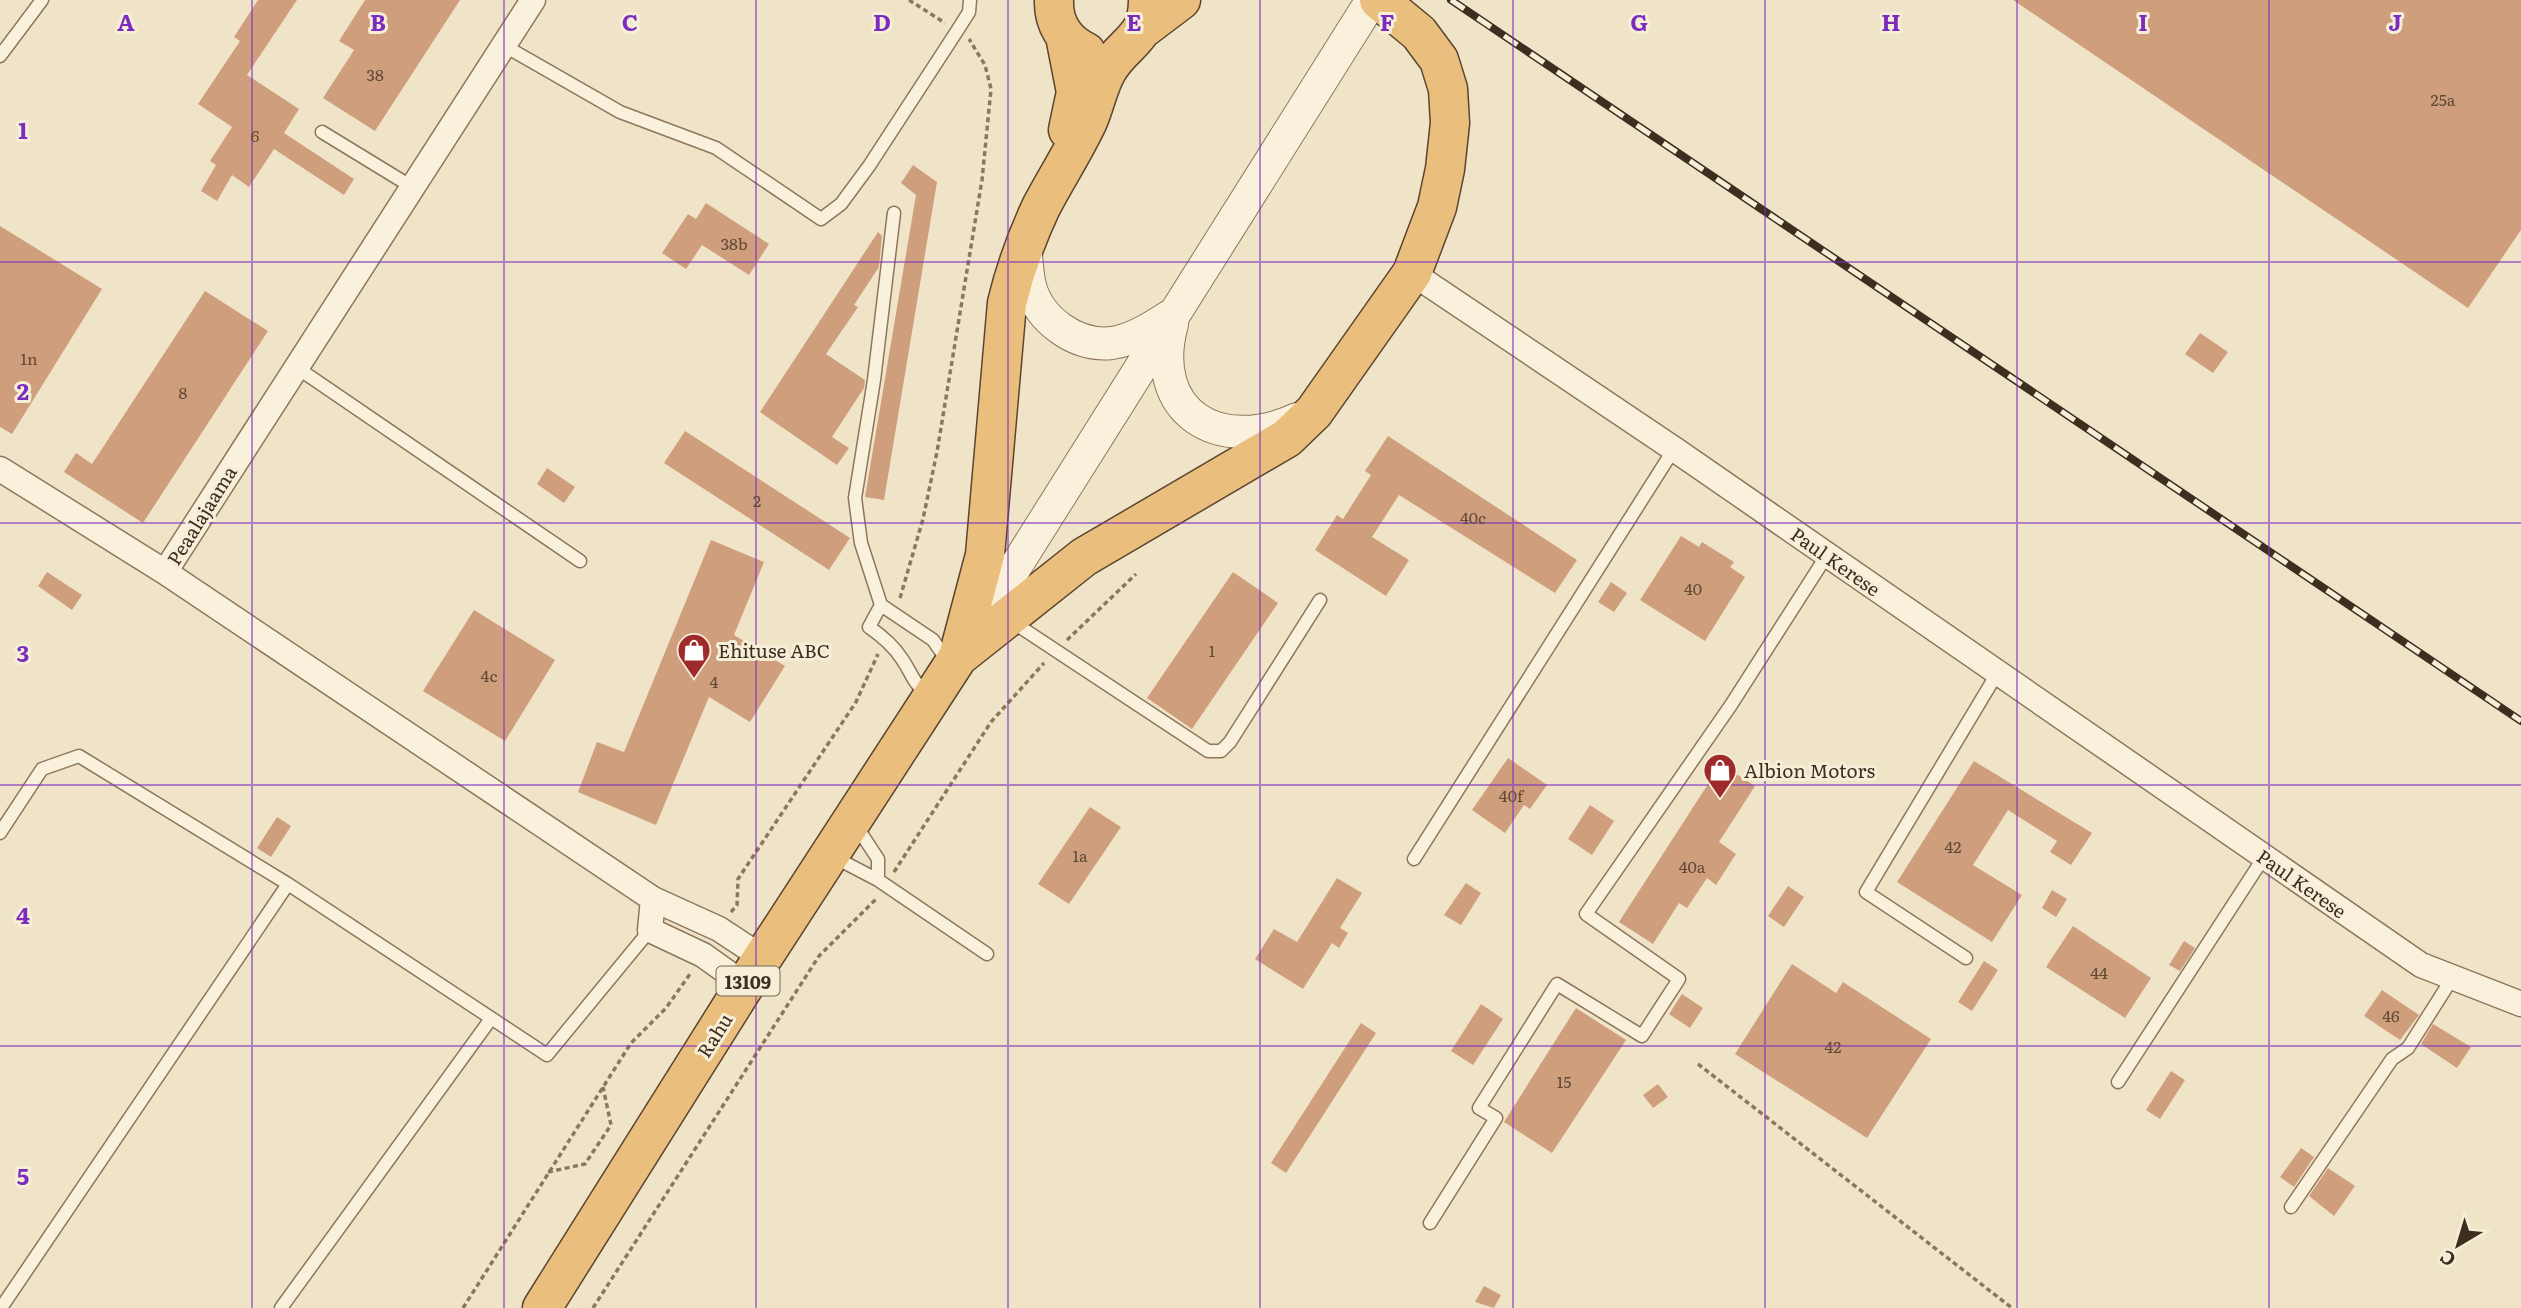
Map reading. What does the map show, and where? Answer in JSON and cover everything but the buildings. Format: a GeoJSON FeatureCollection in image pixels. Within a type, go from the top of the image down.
{"type":"FeatureCollection","features":[{"type":"Feature","properties":{"kind":"highway"},"geometry":{"type":"LineString","coordinates":[[1050,192],[1051,179],[1072,115],[1076,92],[1065,36],[1057,22],[1054,0]]}},
{"type":"Feature","properties":{"kind":"highway"},"geometry":{"type":"LineString","coordinates":[[1065,36],[1091,55],[1181,0]]}},
{"type":"Feature","properties":{"kind":"highway"},"geometry":{"type":"LineString","coordinates":[[948,651],[1008,619],[1084,557],[1287,438],[1314,412],[1412,273],[1437,207],[1446,169],[1450,123],[1448,89],[1439,60],[1419,33],[1379,0]]}},
{"type":"Feature","properties":{"kind":"highway"},"geometry":{"type":"LineString","coordinates":[[948,651],[985,555],[1007,303],[1014,274],[1050,192],[1088,120],[1107,72],[1137,27]]}},
{"type":"Feature","properties":{"kind":"highway","name":"Rahu"},"geometry":{"type":"LineString","coordinates":[[542,1308],[852,821],[948,651]]}},
{"type":"Feature","properties":{"kind":"street","name":"Peaalajaama"},"geometry":{"type":"LineString","coordinates":[[533,0],[165,572],[653,899],[719,929],[754,972]]}},
{"type":"Feature","properties":{"kind":"street","name":"13109"},"geometry":{"type":"LineString","coordinates":[[948,651],[1174,313],[1372,0]]}},
{"type":"Feature","properties":{"kind":"street"},"geometry":{"type":"LineString","coordinates":[[1025,248],[1030,287],[1040,308],[1054,324],[1072,336],[1092,342],[1111,343],[1133,337],[1174,313]]}},
{"type":"Feature","properties":{"kind":"street","name":"Paul Kerese"},"geometry":{"type":"LineString","coordinates":[[1412,273],[1674,449],[2421,965],[2521,1004]]}},
{"type":"Feature","properties":{"kind":"street"},"geometry":{"type":"LineString","coordinates":[[1174,313],[1167,340],[1166,362],[1170,384],[1182,404],[1204,423],[1247,435],[1273,430],[1314,412]]}},
{"type":"Feature","properties":{"kind":"street"},"geometry":{"type":"LineString","coordinates":[[0,468],[165,572]]}},
{"type":"Feature","properties":{"kind":"street"},"geometry":{"type":"LineString","coordinates":[[653,899],[650,930],[703,955],[754,972]]}},
{"type":"Feature","properties":{"kind":"lane"},"geometry":{"type":"LineString","coordinates":[[0,56],[42,0]]}},
{"type":"Feature","properties":{"kind":"lane"},"geometry":{"type":"LineString","coordinates":[[503,45],[620,112],[716,148],[821,219],[841,204],[869,166],[969,12],[970,0]]}},
{"type":"Feature","properties":{"kind":"lane"},"geometry":{"type":"LineString","coordinates":[[322,132],[412,187]]}},
{"type":"Feature","properties":{"kind":"lane"},"geometry":{"type":"LineString","coordinates":[[881,605],[869,627],[886,638],[904,660],[913,683],[948,651],[881,605],[861,543],[855,498],[874,380],[894,213]]}},
{"type":"Feature","properties":{"kind":"lane"},"geometry":{"type":"LineString","coordinates":[[296,367],[580,561]]}},
{"type":"Feature","properties":{"kind":"lane"},"geometry":{"type":"LineString","coordinates":[[1414,859],[1674,449]]}},
{"type":"Feature","properties":{"kind":"lane"},"geometry":{"type":"LineString","coordinates":[[1430,1223],[1496,1118],[1479,1108],[1557,984],[1642,1036],[1679,979],[1586,914],[1731,705],[1827,555]]}},
{"type":"Feature","properties":{"kind":"lane"},"geometry":{"type":"LineString","coordinates":[[1008,619],[1208,751],[1221,751],[1230,742],[1320,600]]}},
{"type":"Feature","properties":{"kind":"lane"},"geometry":{"type":"LineString","coordinates":[[1966,958],[1866,892],[1998,673]]}},
{"type":"Feature","properties":{"kind":"lane"},"geometry":{"type":"LineString","coordinates":[[0,832],[42,769],[79,756],[288,884],[490,1020],[547,1055],[650,930]]}},
{"type":"Feature","properties":{"kind":"lane"},"geometry":{"type":"LineString","coordinates":[[852,821],[878,859],[882,883]]}},
{"type":"Feature","properties":{"kind":"lane"},"geometry":{"type":"LineString","coordinates":[[830,855],[882,883],[987,954]]}},
{"type":"Feature","properties":{"kind":"lane"},"geometry":{"type":"LineString","coordinates":[[2118,1082],[2264,857]]}},
{"type":"Feature","properties":{"kind":"lane"},"geometry":{"type":"LineString","coordinates":[[1,1308],[288,884]]}},
{"type":"Feature","properties":{"kind":"lane"},"geometry":{"type":"LineString","coordinates":[[2291,1207],[2392,1059],[2408,1048],[2453,977]]}},
{"type":"Feature","properties":{"kind":"lane"},"geometry":{"type":"LineString","coordinates":[[281,1308],[490,1020]]}},
{"type":"Feature","properties":{"kind":"path"},"geometry":{"type":"LineString","coordinates":[[894,615],[913,558],[937,452],[982,180],[991,89],[978,50],[957,31],[909,0]]}},
{"type":"Feature","properties":{"kind":"path"},"geometry":{"type":"LineString","coordinates":[[593,1308],[819,956],[870,907],[882,883],[991,722],[1055,652],[1136,574]]}},
{"type":"Feature","properties":{"kind":"path"},"geometry":{"type":"LineString","coordinates":[[719,929],[737,905],[738,879],[856,702],[886,638]]}},
{"type":"Feature","properties":{"kind":"path"},"geometry":{"type":"LineString","coordinates":[[463,1308],[631,1043],[666,1008],[703,955]]}},
{"type":"Feature","properties":{"kind":"path"},"geometry":{"type":"LineString","coordinates":[[1698,1064],[2012,1308]]}},
{"type":"Feature","properties":{"kind":"path"},"geometry":{"type":"LineString","coordinates":[[548,1172],[585,1164],[611,1125],[603,1087]]}},
{"type":"Feature","properties":{"kind":"railway"},"geometry":{"type":"LineString","coordinates":[[1451,0],[2521,721]]}},
{"type":"Feature","properties":{"kind":"place","name":"Ehituse ABC"},"geometry":{"type":"Point","coordinates":[694,680]}},
{"type":"Feature","properties":{"kind":"place","name":"Albion Motors"},"geometry":{"type":"Point","coordinates":[1720,800]}}]}
